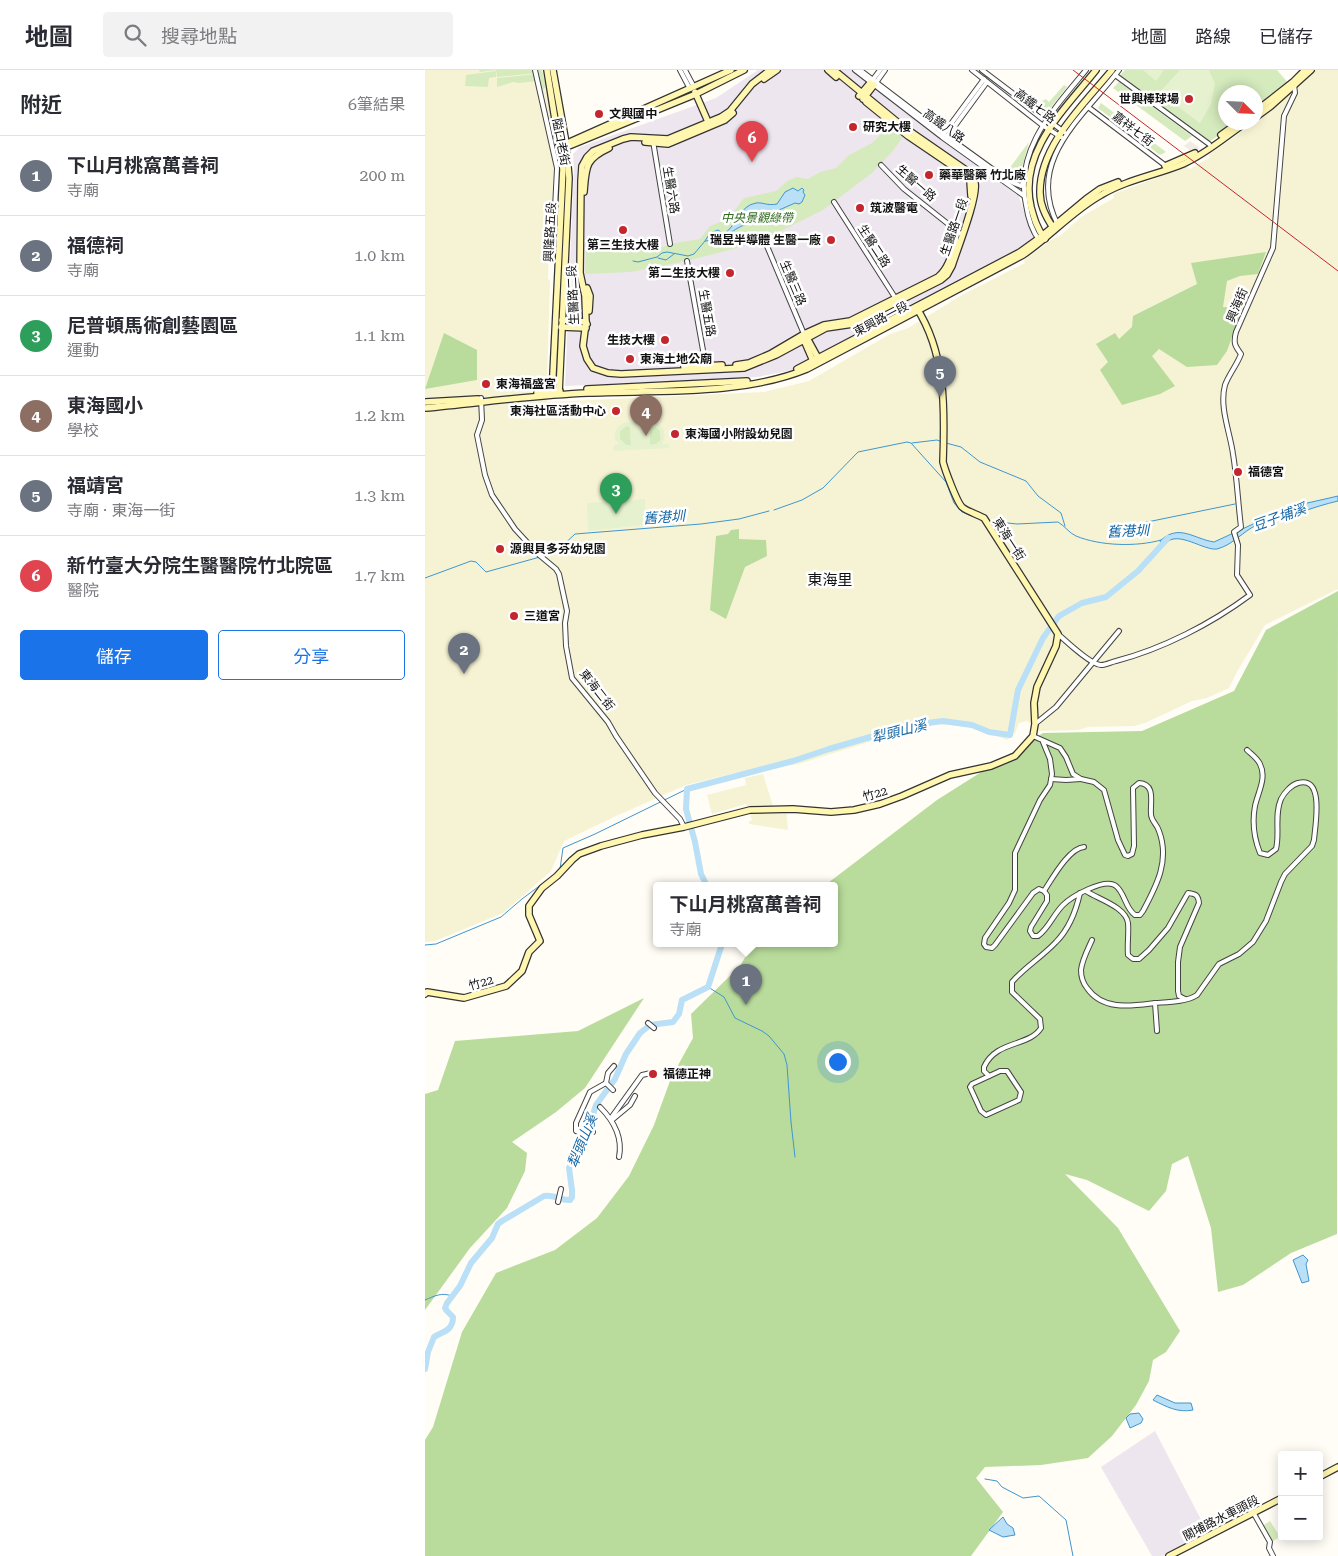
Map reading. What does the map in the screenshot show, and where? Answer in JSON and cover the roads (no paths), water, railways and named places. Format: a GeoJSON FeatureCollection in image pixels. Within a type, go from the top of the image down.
{"type":"FeatureCollection","features":[{"type":"Feature","properties":{"kind":"street","name":"隘口老街"},"geometry":{"type":"LineString","coordinates":[[535,70],[557,168],[553,249]]}},
{"type":"Feature","properties":{"kind":"street","name":"興隆路五段"},"geometry":{"type":"LineString","coordinates":[[547,70],[564,146],[555,394]]}},
{"type":"Feature","properties":{"kind":"street","name":"興隆路五段"},"geometry":{"type":"LineString","coordinates":[[553,70],[569,178],[562,320],[555,394]]}},
{"type":"Feature","properties":{"kind":"street"},"geometry":{"type":"LineString","coordinates":[[680,70],[693,92]]}},
{"type":"Feature","properties":{"kind":"street"},"geometry":{"type":"LineString","coordinates":[[685,70],[708,125]]}},
{"type":"Feature","properties":{"kind":"street"},"geometry":{"type":"LineString","coordinates":[[693,92],[731,70]]}},
{"type":"Feature","properties":{"kind":"street"},"geometry":{"type":"LineString","coordinates":[[564,146],[744,70]]}},
{"type":"Feature","properties":{"kind":"street"},"geometry":{"type":"LineString","coordinates":[[708,125],[730,111],[752,84],[770,70]]}},
{"type":"Feature","properties":{"kind":"street"},"geometry":{"type":"LineString","coordinates":[[708,125],[725,120],[732,115],[757,84],[777,70]]}},
{"type":"Feature","properties":{"kind":"street","name":"生醫路一段"},"geometry":{"type":"LineString","coordinates":[[805,337],[824,325],[851,321],[941,280],[947,275],[951,266],[960,234],[974,198],[975,182],[967,170],[932,150],[828,70]]}},
{"type":"Feature","properties":{"kind":"street","name":"生醫路一段"},"geometry":{"type":"LineString","coordinates":[[834,70],[862,96]]}},
{"type":"Feature","properties":{"kind":"street","name":"高鐵八路"},"geometry":{"type":"LineString","coordinates":[[855,70],[1023,195]]}},
{"type":"Feature","properties":{"kind":"street","name":"高鐵八路"},"geometry":{"type":"LineString","coordinates":[[860,70],[873,83]]}},
{"type":"Feature","properties":{"kind":"street"},"geometry":{"type":"LineString","coordinates":[[873,83],[880,70]]}},
{"type":"Feature","properties":{"kind":"street"},"geometry":{"type":"LineString","coordinates":[[862,96],[885,70]]}},
{"type":"Feature","properties":{"kind":"street","name":"高鐵七路"},"geometry":{"type":"LineString","coordinates":[[972,70],[1042,125],[1051,127],[1062,135]]}},
{"type":"Feature","properties":{"kind":"street","name":"高鐵七路"},"geometry":{"type":"LineString","coordinates":[[982,70],[1047,120],[1051,127]]}},
{"type":"Feature","properties":{"kind":"street"},"geometry":{"type":"LineString","coordinates":[[1042,239],[1029,222],[1023,195],[1027,160],[1042,125],[1086,70]]}},
{"type":"Feature","properties":{"kind":"street"},"geometry":{"type":"LineString","coordinates":[[1042,239],[1029,195],[1029,178],[1032,162],[1051,127],[1096,70]]}},
{"type":"Feature","properties":{"kind":"street"},"geometry":{"type":"LineString","coordinates":[[1056,227],[1046,216],[1040,194],[1045,166],[1062,135],[1114,72],[1119,70]]}},
{"type":"Feature","properties":{"kind":"street"},"geometry":{"type":"LineString","coordinates":[[1263,105],[1294,84],[1305,70]]}},
{"type":"Feature","properties":{"kind":"street"},"geometry":{"type":"LineString","coordinates":[[1263,112],[1311,70]]}},
{"type":"Feature","properties":{"kind":"street"},"geometry":{"type":"LineString","coordinates":[[1062,135],[1088,107],[1114,72]]}},
{"type":"Feature","properties":{"kind":"street"},"geometry":{"type":"LineString","coordinates":[[1114,72],[1209,144]]}},
{"type":"Feature","properties":{"kind":"street"},"geometry":{"type":"LineString","coordinates":[[945,137],[985,81]]}},
{"type":"Feature","properties":{"kind":"street","name":"興海街"},"geometry":{"type":"LineString","coordinates":[[1093,662],[1101,665],[1132,657],[1209,622],[1249,595],[1236,572],[1238,545],[1234,532],[1241,527],[1236,476],[1223,397],[1230,374],[1241,354],[1233,341],[1236,332],[1273,248],[1283,116],[1295,93],[1294,84]]}},
{"type":"Feature","properties":{"kind":"street","name":"嘉祥七街"},"geometry":{"type":"LineString","coordinates":[[1088,107],[1166,166]]}},
{"type":"Feature","properties":{"kind":"street","name":"生醫路二段"},"geometry":{"type":"LineString","coordinates":[[708,125],[668,144],[653,141],[626,141],[593,156],[586,169],[583,275],[589,296],[583,346],[587,359],[593,368],[608,374],[749,363],[805,337]]}},
{"type":"Feature","properties":{"kind":"street","name":"東興路一段"},"geometry":{"type":"LineString","coordinates":[[425,402],[430,406],[555,394],[701,389],[770,382],[794,375],[816,361],[917,309],[1042,239],[1100,189],[1192,155],[1228,130]]}},
{"type":"Feature","properties":{"kind":"street","name":"東興路一段"},"geometry":{"type":"LineString","coordinates":[[1056,227],[1103,193],[1185,163],[1236,130]]}},
{"type":"Feature","properties":{"kind":"street","name":"高鐵八路"},"geometry":{"type":"LineString","coordinates":[[945,137],[1009,181],[1021,186],[1023,183]]}},
{"type":"Feature","properties":{"kind":"street","name":"生醫六路"},"geometry":{"type":"LineString","coordinates":[[653,141],[671,244]]}},
{"type":"Feature","properties":{"kind":"street","name":"生醫一路"},"geometry":{"type":"LineString","coordinates":[[881,165],[904,189],[960,234]]}},
{"type":"Feature","properties":{"kind":"street","name":"生醫二路"},"geometry":{"type":"LineString","coordinates":[[834,202],[897,300]]}},
{"type":"Feature","properties":{"kind":"street","name":"生醫三路"},"geometry":{"type":"LineString","coordinates":[[764,239],[805,337]]}},
{"type":"Feature","properties":{"kind":"street","name":"生醫五路"},"geometry":{"type":"LineString","coordinates":[[687,261],[706,367]]}},
{"type":"Feature","properties":{"kind":"street","name":"東海一街"},"geometry":{"type":"LineString","coordinates":[[917,309],[931,338],[939,364],[944,397],[945,470],[961,506],[985,520],[1058,634]]}},
{"type":"Feature","properties":{"kind":"street"},"geometry":{"type":"LineString","coordinates":[[562,320],[586,325]]}},
{"type":"Feature","properties":{"kind":"street"},"geometry":{"type":"LineString","coordinates":[[561,327],[586,325]]}},
{"type":"Feature","properties":{"kind":"street"},"geometry":{"type":"LineString","coordinates":[[805,337],[816,361]]}},
{"type":"Feature","properties":{"kind":"street","name":"東海二街"},"geometry":{"type":"LineString","coordinates":[[481,400],[482,420],[477,435],[485,475],[492,495],[515,529],[543,559],[557,569],[559,574],[567,611],[566,646],[572,678],[609,722],[622,745],[658,796],[684,827]]}},
{"type":"Feature","properties":{"kind":"street"},"geometry":{"type":"LineString","coordinates":[[425,413],[430,406]]}},
{"type":"Feature","properties":{"kind":"street"},"geometry":{"type":"LineString","coordinates":[[1035,724],[1056,707],[1119,631]]}},
{"type":"Feature","properties":{"kind":"street"},"geometry":{"type":"LineString","coordinates":[[1081,779],[1073,774],[1066,757],[1059,748],[1033,736],[1035,724],[1034,702],[1037,687],[1056,646],[1058,634],[1093,662]]}},
{"type":"Feature","properties":{"kind":"street","name":"竹22"},"geometry":{"type":"LineString","coordinates":[[425,994],[427,992],[464,998],[506,986],[521,971],[527,956],[540,940],[529,915],[529,906],[542,888],[579,854],[642,835],[684,827],[750,810],[773,808],[841,812],[880,804],[950,775],[1004,762],[1015,756],[1033,736]]}},
{"type":"Feature","properties":{"kind":"street"},"geometry":{"type":"LineString","coordinates":[[1043,742],[1050,759],[1052,774],[1051,779],[1050,785],[1040,800],[1015,853],[1015,890],[1009,903],[985,938],[984,944],[987,947],[991,948],[995,945],[1033,893],[1039,889],[1047,894],[1047,901],[1031,927],[1030,931],[1033,936],[1043,933],[1068,900],[1099,885],[1113,884],[1121,892],[1132,913],[1139,915],[1143,911],[1160,878],[1164,854],[1159,831],[1152,819],[1151,791],[1147,785],[1139,784],[1133,788],[1134,846],[1132,854],[1128,856],[1121,851],[1104,790],[1094,782],[1081,779],[1051,779]]}},
{"type":"Feature","properties":{"kind":"street"},"geometry":{"type":"LineString","coordinates":[[1092,940],[1081,970],[1083,983],[1092,996],[1109,1004],[1130,1006],[1185,999],[1197,995],[1219,964],[1239,954],[1253,942],[1266,922],[1285,874],[1312,846],[1314,840],[1316,793],[1311,785],[1306,782],[1299,783],[1287,791],[1280,801],[1276,849],[1268,855],[1260,853],[1253,827],[1255,806],[1263,777],[1260,763],[1247,750]]}},
{"type":"Feature","properties":{"kind":"street"},"geometry":{"type":"LineString","coordinates":[[1044,891],[1067,858],[1079,847],[1084,847]]}},
{"type":"Feature","properties":{"kind":"street"},"geometry":{"type":"LineString","coordinates":[[1086,891],[1095,897],[1109,902],[1123,913],[1128,921],[1128,954],[1133,959],[1139,959],[1168,928],[1188,893],[1195,894],[1198,897],[1199,903],[1180,947],[1178,962],[1178,991],[1179,996],[1185,999]]}},
{"type":"Feature","properties":{"kind":"street"},"geometry":{"type":"LineString","coordinates":[[989,1076],[984,1071],[984,1067],[997,1050],[1034,1035],[1041,1028],[1040,1019],[1012,992],[1010,987],[1012,982],[1025,968],[1056,942],[1069,925],[1077,910],[1080,893]]}},
{"type":"Feature","properties":{"kind":"street"},"geometry":{"type":"LineString","coordinates":[[1155,1003],[1157,1031]]}},
{"type":"Feature","properties":{"kind":"street"},"geometry":{"type":"LineString","coordinates":[[589,1132],[576,1131],[576,1123],[590,1092],[610,1087],[608,1073],[614,1066]]}},
{"type":"Feature","properties":{"kind":"street"},"geometry":{"type":"LineString","coordinates":[[1000,1071],[1007,1071],[1021,1092],[1021,1096],[1019,1100],[986,1115],[981,1111],[970,1087],[972,1084],[989,1076],[1000,1071]]}},
{"type":"Feature","properties":{"kind":"street"},"geometry":{"type":"LineString","coordinates":[[612,1119],[642,1075],[651,1073]]}},
{"type":"Feature","properties":{"kind":"street"},"geometry":{"type":"LineString","coordinates":[[612,1119],[630,1105],[635,1096]]}},
{"type":"Feature","properties":{"kind":"street"},"geometry":{"type":"LineString","coordinates":[[600,1107],[612,1119],[621,1141],[619,1157]]}},
{"type":"Feature","properties":{"kind":"street"},"geometry":{"type":"LineString","coordinates":[[559,1200],[561,1189]]}},
{"type":"Feature","properties":{"kind":"street"},"geometry":{"type":"LineString","coordinates":[[1323,1475],[1338,1467]]}},
{"type":"Feature","properties":{"kind":"street","name":"關埔路水車頭段"},"geometry":{"type":"LineString","coordinates":[[1169,1556],[1278,1500]]}},
{"type":"Feature","properties":{"kind":"street"},"geometry":{"type":"LineString","coordinates":[[1253,1512],[1270,1542],[1269,1548],[1273,1556]]}},
{"type":"Feature","properties":{"kind":"water"},"geometry":{"type":"Polygon","coordinates":[[[793,188],[798,191],[802,188],[804,190],[805,195],[799,204],[795,203],[756,219],[722,238],[705,241],[710,233],[718,230],[724,234],[750,205],[756,203],[777,204],[785,192],[793,188]]]}},
{"type":"Feature","properties":{"kind":"water","name":"豆子埔溪"},"geometry":{"type":"Polygon","coordinates":[[[1338,496],[1338,501],[1262,523],[1217,549],[1177,539],[1166,543],[1161,543],[1160,541],[1174,533],[1180,533],[1214,542],[1290,507],[1338,496]]]}},
{"type":"Feature","properties":{"kind":"water"},"geometry":{"type":"Polygon","coordinates":[[[1303,1255],[1308,1260],[1306,1264],[1309,1281],[1302,1283],[1293,1260],[1303,1255]]]}},
{"type":"Feature","properties":{"kind":"water"},"geometry":{"type":"Polygon","coordinates":[[[1157,1395],[1175,1403],[1191,1403],[1193,1410],[1182,1411],[1168,1407],[1153,1400],[1157,1395]]]}},
{"type":"Feature","properties":{"kind":"water"},"geometry":{"type":"Polygon","coordinates":[[[1139,1413],[1143,1419],[1141,1423],[1130,1428],[1126,1418],[1130,1414],[1139,1413]]]}},
{"type":"Feature","properties":{"kind":"water"},"geometry":{"type":"Polygon","coordinates":[[[1003,1517],[1007,1524],[1013,1528],[1015,1535],[1003,1537],[989,1530],[1003,1517]]]}},
{"type":"Feature","properties":{"kind":"waterway"},"geometry":{"type":"LineString","coordinates":[[633,261],[638,262],[657,257],[667,252],[688,256],[694,254],[705,241]]}},
{"type":"Feature","properties":{"kind":"waterway"},"geometry":{"type":"LineString","coordinates":[[658,258],[666,260],[674,254]]}},
{"type":"Feature","properties":{"kind":"waterway","name":"舊港圳"},"geometry":{"type":"LineString","coordinates":[[912,443],[937,440],[942,442]]}},
{"type":"Feature","properties":{"kind":"waterway","name":"舊港圳"},"geometry":{"type":"LineString","coordinates":[[774,510],[802,500],[823,488],[858,452],[907,442],[911,443],[946,482],[954,503],[962,512],[982,520]]}},
{"type":"Feature","properties":{"kind":"waterway","name":"舊港圳"},"geometry":{"type":"LineString","coordinates":[[946,443],[961,447],[980,462],[1026,481],[1038,496],[1061,513],[1065,526]]}},
{"type":"Feature","properties":{"kind":"waterway"},"geometry":{"type":"LineString","coordinates":[[1118,528],[1235,504]]}},
{"type":"Feature","properties":{"kind":"waterway","name":"舊港圳"},"geometry":{"type":"LineString","coordinates":[[544,556],[560,548],[575,534],[701,524],[739,519],[769,511]]}},
{"type":"Feature","properties":{"kind":"waterway","name":"舊港圳"},"geometry":{"type":"LineString","coordinates":[[989,521],[1017,524],[1058,522],[1076,536],[1107,544],[1141,544],[1161,540]]}},
{"type":"Feature","properties":{"kind":"waterway","name":"犁頭山溪"},"geometry":{"type":"LineString","coordinates":[[705,882],[701,874],[686,809],[687,789],[793,761],[912,725],[943,721],[972,725],[989,732],[1010,735],[1018,690],[1043,638],[1059,616],[1082,603],[1106,597],[1138,571],[1168,538]]}},
{"type":"Feature","properties":{"kind":"waterway","name":"舊港圳"},"geometry":{"type":"LineString","coordinates":[[425,578],[471,561],[476,562],[486,572],[540,557]]}},
{"type":"Feature","properties":{"kind":"waterway"},"geometry":{"type":"LineString","coordinates":[[560,869],[563,848],[687,789]]}},
{"type":"Feature","properties":{"kind":"waterway"},"geometry":{"type":"LineString","coordinates":[[425,945],[436,944],[501,917],[554,875]]}},
{"type":"Feature","properties":{"kind":"waterway","name":"犁頭山溪"},"geometry":{"type":"LineString","coordinates":[[425,1369],[428,1352],[434,1337],[447,1330],[453,1322],[453,1317],[445,1308],[447,1303],[460,1286],[471,1263],[492,1238],[498,1224],[544,1196],[570,1200],[572,1190],[569,1168],[586,1137],[596,1105],[615,1079],[626,1054],[640,1033],[650,1025],[673,1022],[679,1014],[682,1000],[708,987],[721,947]]}},
{"type":"Feature","properties":{"kind":"waterway"},"geometry":{"type":"LineString","coordinates":[[708,987],[724,997],[735,1018],[769,1036],[784,1054],[787,1065],[795,1157]]}},
{"type":"Feature","properties":{"kind":"waterway"},"geometry":{"type":"LineString","coordinates":[[425,1300],[441,1294],[452,1296]]}},
{"type":"Feature","properties":{"kind":"waterway"},"geometry":{"type":"LineString","coordinates":[[985,1479],[997,1481],[1002,1487],[1023,1498],[1039,1496],[1066,1520],[1073,1556]]}},
{"type":"Feature","properties":{"kind":"railway"},"geometry":{"type":"LineString","coordinates":[[1073,70],[1338,271]]}},
{"type":"Feature","properties":{"kind":"place","name":"世興棒球場"},"geometry":{"type":"Point","coordinates":[1189,99]}},
{"type":"Feature","properties":{"kind":"place","name":"文興國中"},"geometry":{"type":"Point","coordinates":[599,114]}},
{"type":"Feature","properties":{"kind":"place","name":"研究大樓"},"geometry":{"type":"Point","coordinates":[853,127]}},
{"type":"Feature","properties":{"kind":"place","name":"新竹臺大分院生醫醫院竹北院區"},"geometry":{"type":"Point","coordinates":[752,162]}},
{"type":"Feature","properties":{"kind":"place","name":"藥華醫藥 竹北廠"},"geometry":{"type":"Point","coordinates":[929,175]}},
{"type":"Feature","properties":{"kind":"place","name":"筑波醫電"},"geometry":{"type":"Point","coordinates":[860,208]}},
{"type":"Feature","properties":{"kind":"place","name":"第三生技大樓"},"geometry":{"type":"Point","coordinates":[623,230]}},
{"type":"Feature","properties":{"kind":"place","name":"瑞昱半導體 生醫一廠"},"geometry":{"type":"Point","coordinates":[831,240]}},
{"type":"Feature","properties":{"kind":"place","name":"第二生技大樓"},"geometry":{"type":"Point","coordinates":[730,273]}},
{"type":"Feature","properties":{"kind":"place","name":"生技大樓"},"geometry":{"type":"Point","coordinates":[665,340]}},
{"type":"Feature","properties":{"kind":"place","name":"東海土地公廟"},"geometry":{"type":"Point","coordinates":[630,359]}},
{"type":"Feature","properties":{"kind":"place","name":"東海福盛宮"},"geometry":{"type":"Point","coordinates":[486,384]}},
{"type":"Feature","properties":{"kind":"place","name":"福靖宮"},"geometry":{"type":"Point","coordinates":[940,397]}},
{"type":"Feature","properties":{"kind":"place","name":"東海社區活動中心"},"geometry":{"type":"Point","coordinates":[616,411]}},
{"type":"Feature","properties":{"kind":"place","name":"東海國小附設幼兒園"},"geometry":{"type":"Point","coordinates":[675,434]}},
{"type":"Feature","properties":{"kind":"place","name":"東海國小"},"geometry":{"type":"Point","coordinates":[646,436]}},
{"type":"Feature","properties":{"kind":"place","name":"福德宮"},"geometry":{"type":"Point","coordinates":[1238,472]}},
{"type":"Feature","properties":{"kind":"place","name":"尼普頓馬術創藝園區"},"geometry":{"type":"Point","coordinates":[616,514]}},
{"type":"Feature","properties":{"kind":"place","name":"源興貝多芬幼兒園"},"geometry":{"type":"Point","coordinates":[500,549]}},
{"type":"Feature","properties":{"kind":"place","name":"三道宮"},"geometry":{"type":"Point","coordinates":[514,616]}},
{"type":"Feature","properties":{"kind":"place","name":"福德祠"},"geometry":{"type":"Point","coordinates":[464,674]}},
{"type":"Feature","properties":{"kind":"place","name":"下山月桃窩萬善祠"},"geometry":{"type":"Point","coordinates":[746,1005]}},
{"type":"Feature","properties":{"kind":"place","name":"福德正神"},"geometry":{"type":"Point","coordinates":[653,1074]}},
{"type":"Feature","properties":{"kind":"district","name":"東海里"},"geometry":{"type":"Point","coordinates":[830,580]}},
{"type":"Feature","properties":{"kind":"park label","name":"中央景觀綠帶"},"geometry":{"type":"Point","coordinates":[757,218]}}]}
